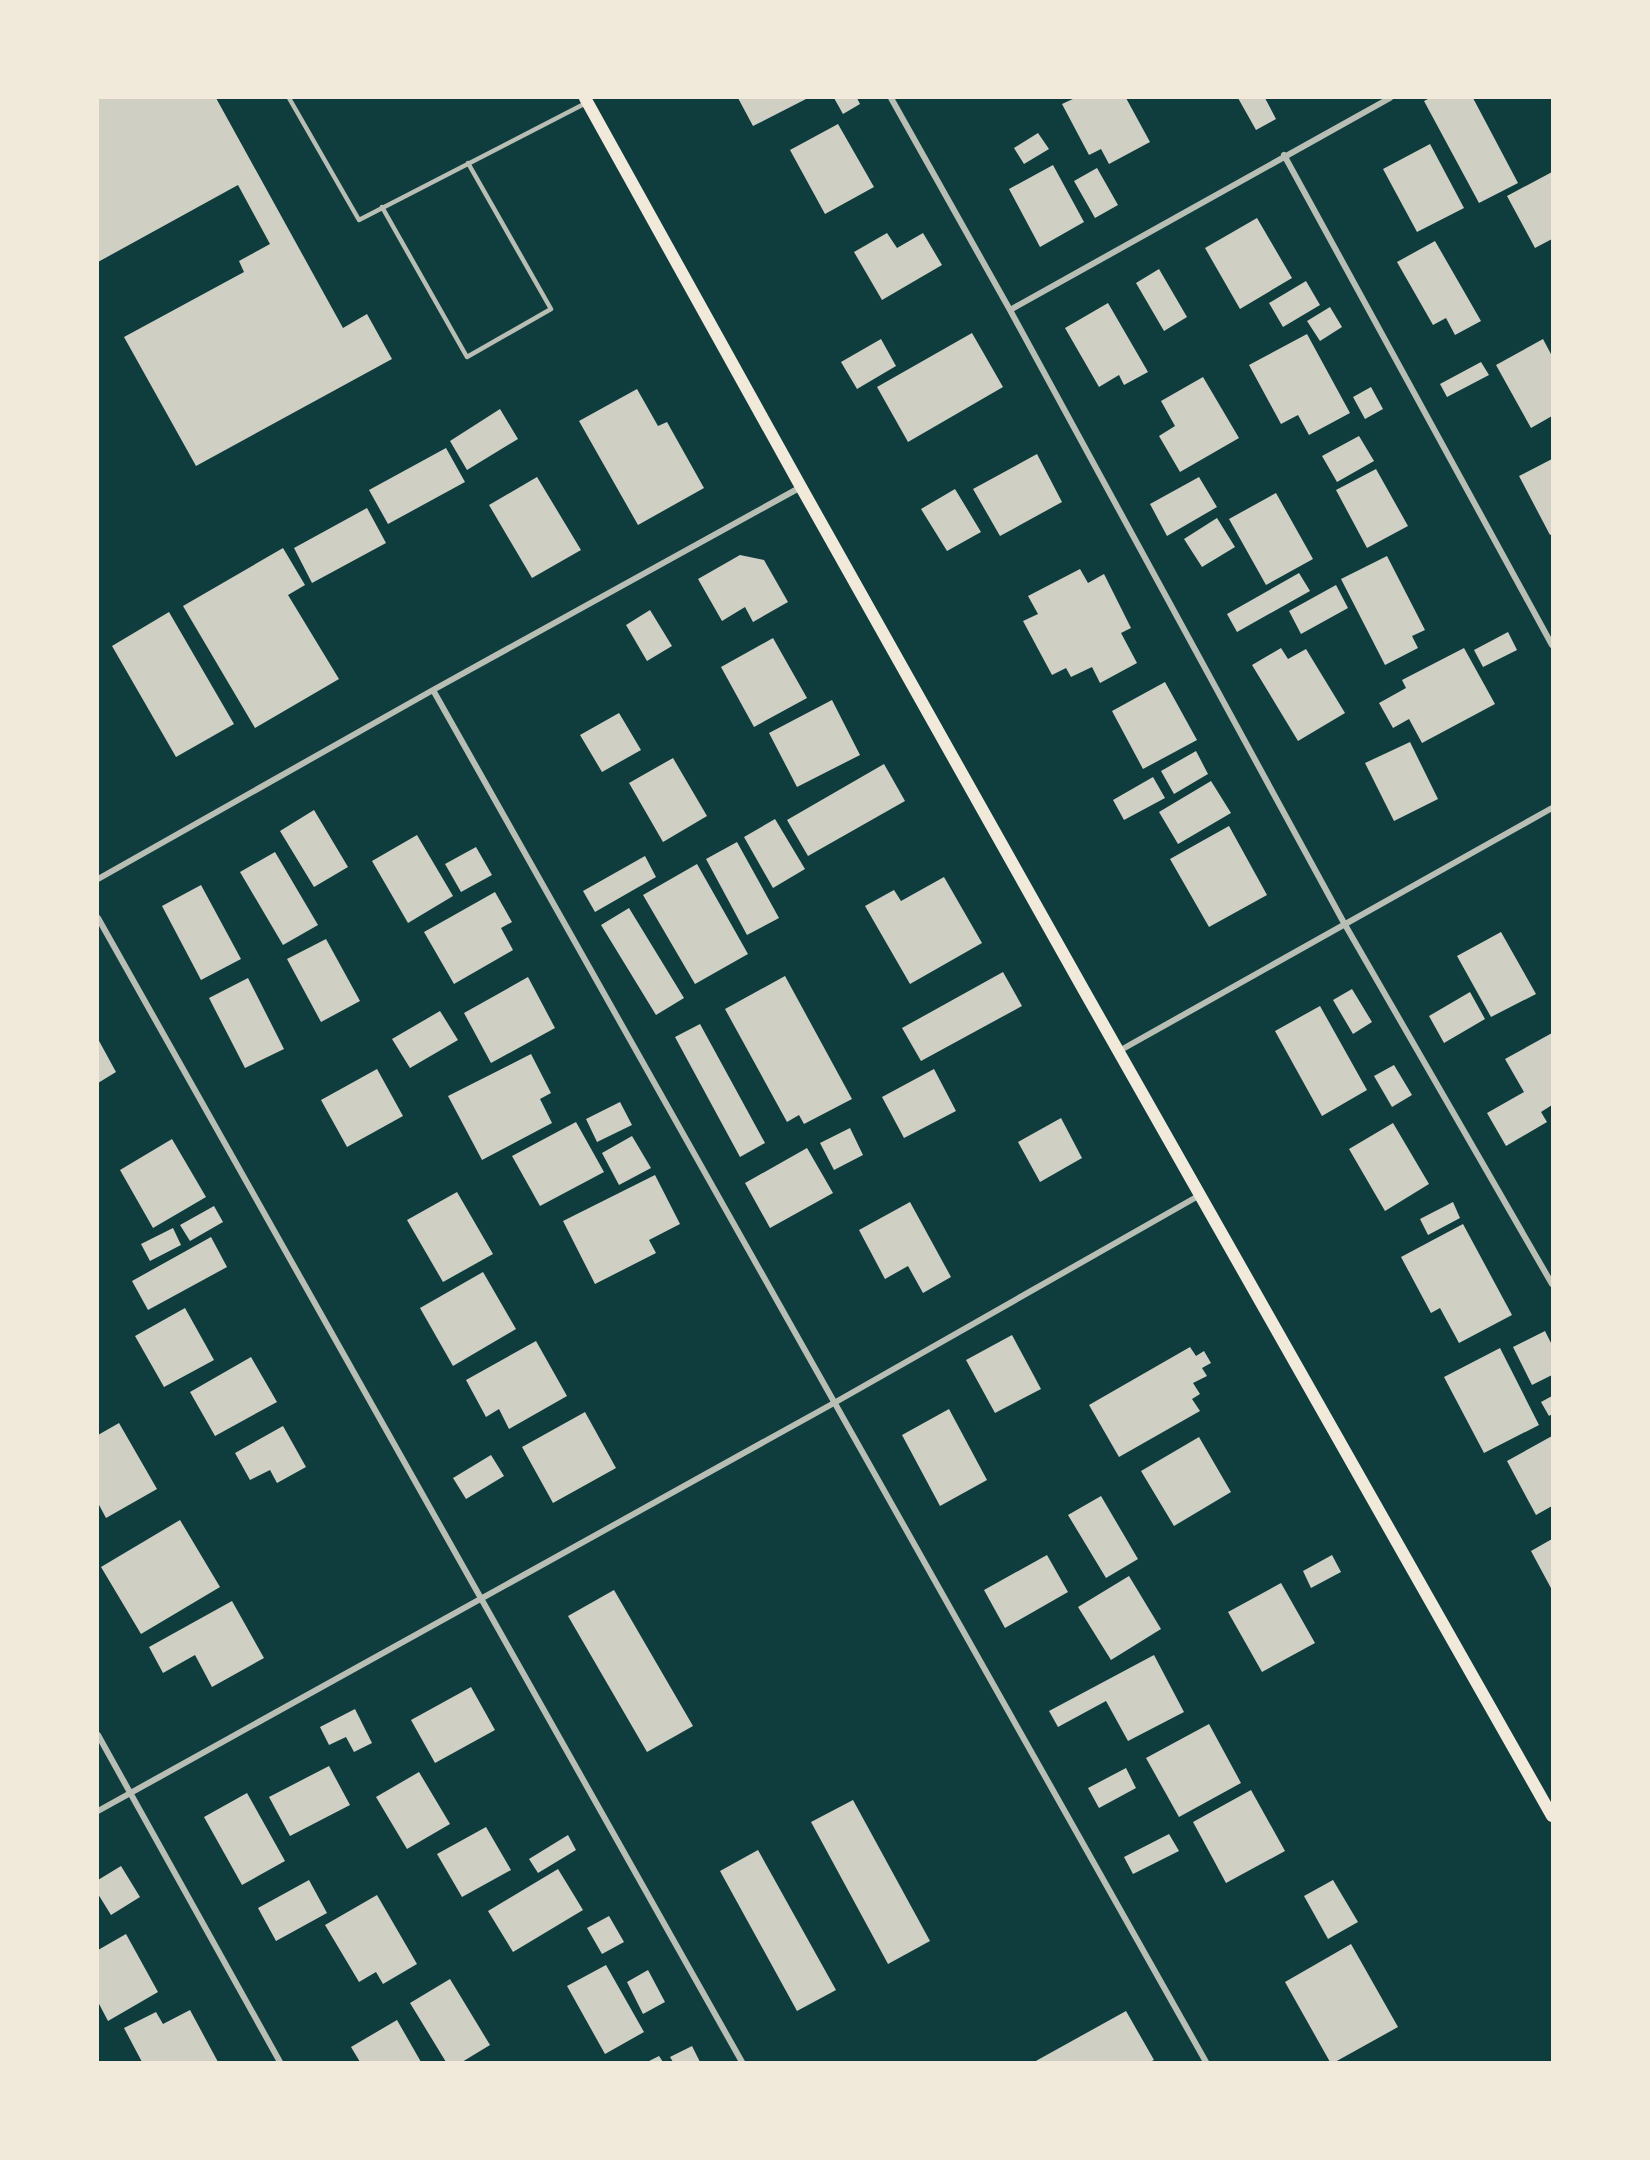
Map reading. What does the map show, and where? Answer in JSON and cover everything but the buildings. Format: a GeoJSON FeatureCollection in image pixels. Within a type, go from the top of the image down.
{"type":"FeatureCollection","features":[{"type":"Feature","properties":{"kind":"main road"},"geometry":{"type":"LineString","coordinates":[[587,100],[1118,1052],[1552,1816]]}},
{"type":"Feature","properties":{"kind":"street"},"geometry":{"type":"LineString","coordinates":[[891,98],[1010,310],[1344,923],[1552,1284]]}},
{"type":"Feature","properties":{"kind":"street"},"geometry":{"type":"LineString","coordinates":[[1010,310],[1284,155],[1390,98]]}},
{"type":"Feature","properties":{"kind":"street"},"geometry":{"type":"LineString","coordinates":[[1284,155],[1552,645]]}},
{"type":"Feature","properties":{"kind":"street"},"geometry":{"type":"LineString","coordinates":[[98,879],[433,690],[801,487]]}},
{"type":"Feature","properties":{"kind":"street"},"geometry":{"type":"LineString","coordinates":[[433,690],[1206,2062]]}},
{"type":"Feature","properties":{"kind":"street"},"geometry":{"type":"LineString","coordinates":[[1118,1052],[1552,808]]}},
{"type":"Feature","properties":{"kind":"street"},"geometry":{"type":"LineString","coordinates":[[98,918],[742,2062]]}},
{"type":"Feature","properties":{"kind":"street"},"geometry":{"type":"LineString","coordinates":[[98,1811],[834,1402],[1200,1195]]}},
{"type":"Feature","properties":{"kind":"street"},"geometry":{"type":"LineString","coordinates":[[98,1735],[280,2062]]}},
{"type":"Feature","properties":{"kind":"lane"},"geometry":{"type":"LineString","coordinates":[[289,98],[359,220],[587,100]]}},
{"type":"Feature","properties":{"kind":"lane"},"geometry":{"type":"LineString","coordinates":[[382,207],[467,357],[551,309],[468,163]]}}]}
